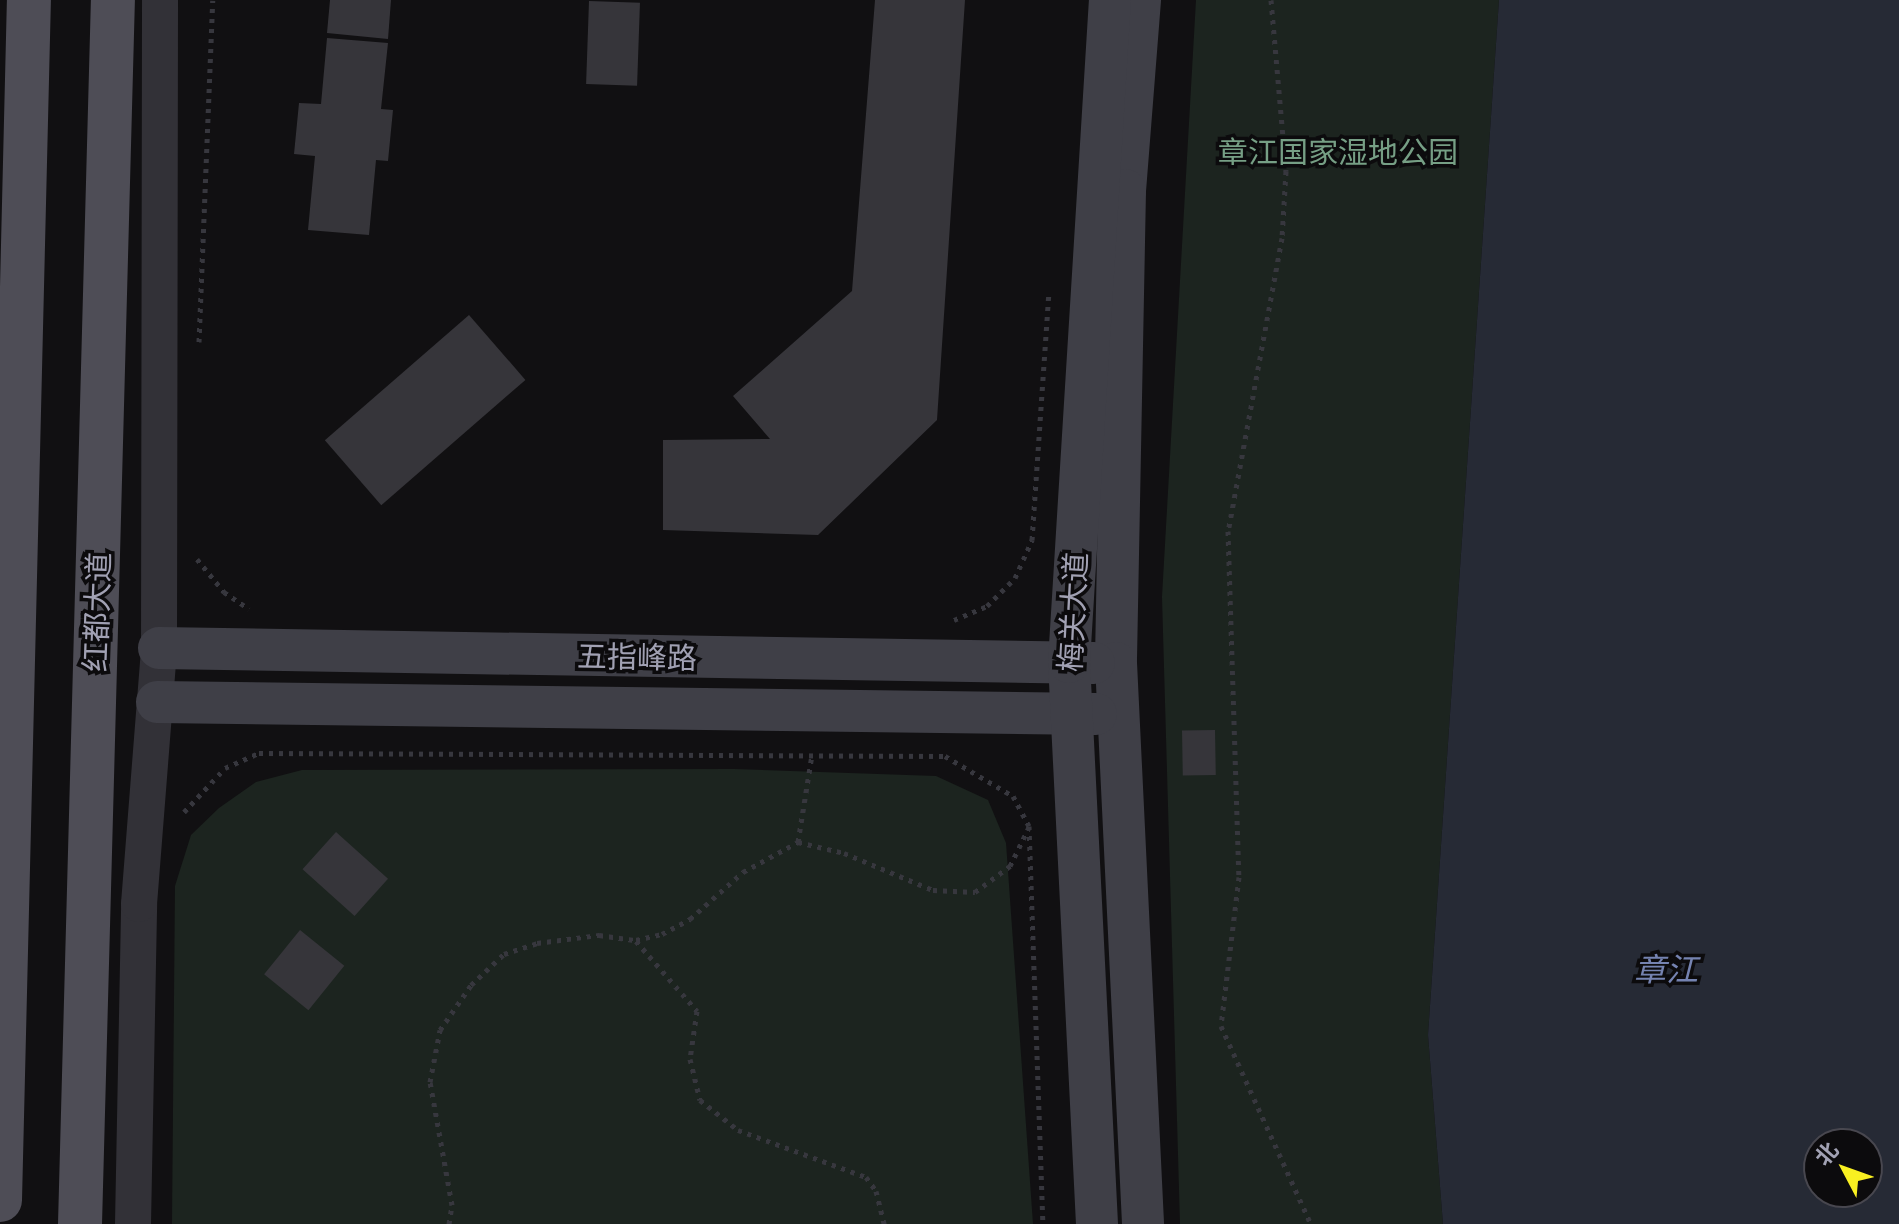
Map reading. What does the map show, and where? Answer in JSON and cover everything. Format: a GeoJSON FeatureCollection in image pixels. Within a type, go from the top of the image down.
{"type":"FeatureCollection","features":[{"type":"Feature","properties":{"kind":"main road"},"geometry":{"type":"LineString","coordinates":[[0,1200],[29,0]]}},
{"type":"Feature","properties":{"kind":"main road","name":"红都大道"},"geometry":{"type":"LineString","coordinates":[[80,1224],[113,0]]}},
{"type":"Feature","properties":{"kind":"main road","name":"梅关大道"},"geometry":{"type":"LineString","coordinates":[[1097,1224],[1069,714],[1069,662],[1110,0]]}},
{"type":"Feature","properties":{"kind":"main road","name":"梅关大道"},"geometry":{"type":"LineString","coordinates":[[1140,0],[1125,190],[1116,663],[1143,1224]]}},
{"type":"Feature","properties":{"kind":"main road","name":"五指峰路"},"geometry":{"type":"LineString","coordinates":[[159,648],[1116,663]]}},
{"type":"Feature","properties":{"kind":"main road"},"geometry":{"type":"LineString","coordinates":[[157,702],[1118,714]]}},
{"type":"Feature","properties":{"kind":"street"},"geometry":{"type":"LineString","coordinates":[[133,1224],[139,904],[159,648],[160,0]]}},
{"type":"Feature","properties":{"kind":"path"},"geometry":{"type":"LineString","coordinates":[[199,349],[213,0]]}},
{"type":"Feature","properties":{"kind":"path"},"geometry":{"type":"LineString","coordinates":[[1271,0],[1286,171],[1282,238],[1228,531],[1239,877],[1221,1026],[1311,1224]]}},
{"type":"Feature","properties":{"kind":"path"},"geometry":{"type":"LineString","coordinates":[[945,621],[987,606],[1015,578],[1032,540],[1050,284]]}},
{"type":"Feature","properties":{"kind":"path"},"geometry":{"type":"LineString","coordinates":[[196,555],[201,570],[224,592],[246,609],[258,610]]}},
{"type":"Feature","properties":{"kind":"path"},"geometry":{"type":"LineString","coordinates":[[180,820],[192,798],[225,768],[259,753],[945,756],[1013,796],[1029,826],[1043,1224]]}},
{"type":"Feature","properties":{"kind":"path"},"geometry":{"type":"LineString","coordinates":[[798,842],[812,755]]}},
{"type":"Feature","properties":{"kind":"path"},"geometry":{"type":"LineString","coordinates":[[449,1224],[452,1205],[430,1082],[440,1030],[471,985],[504,954],[537,943],[599,935],[636,940],[690,919],[743,872],[798,842],[844,853],[933,890],[975,892],[1010,866],[1029,826]]}},
{"type":"Feature","properties":{"kind":"path"},"geometry":{"type":"LineString","coordinates":[[636,940],[697,1011],[690,1059],[700,1100],[738,1130],[866,1177],[876,1191],[884,1224]]}},
{"type":"Feature","properties":{"kind":"green space","name":"章江国家湿地公园"},"geometry":{"type":"Polygon","coordinates":[[[1196,0],[1499,0],[1428,1035],[1443,1224],[1180,1224],[1162,597],[1196,0]]]}},
{"type":"Feature","properties":{"kind":"green space"},"geometry":{"type":"Polygon","coordinates":[[[734,769],[936,776],[988,800],[1006,843],[1033,1224],[172,1224],[175,886],[191,835],[219,808],[256,782],[302,770],[734,769]]]}},
{"type":"Feature","properties":{"kind":"water","name":"章江"},"geometry":{"type":"Polygon","coordinates":[[[1499,0],[1899,0],[1899,1224],[1443,1224],[1428,1035],[1499,0]]]}},
{"type":"Feature","properties":{"kind":"building"},"geometry":{"type":"Polygon","coordinates":[[[330,0],[391,0],[388,39],[327,33],[330,0]]]}},
{"type":"Feature","properties":{"kind":"building"},"geometry":{"type":"Polygon","coordinates":[[[875,0],[965,0],[937,420],[818,535],[663,530],[663,440],[770,439],[733,396],[852,291],[875,0]]]}},
{"type":"Feature","properties":{"kind":"building"},"geometry":{"type":"Polygon","coordinates":[[[589,1],[640,3],[637,86],[586,84],[589,1]]]}},
{"type":"Feature","properties":{"kind":"building"},"geometry":{"type":"Polygon","coordinates":[[[327,38],[388,43],[381,109],[393,110],[388,161],[376,160],[369,235],[308,230],[315,156],[294,154],[299,103],[321,104],[327,38]]]}},
{"type":"Feature","properties":{"kind":"building"},"geometry":{"type":"Polygon","coordinates":[[[469,315],[525,380],[381,505],[325,440],[469,315]]]}},
{"type":"Feature","properties":{"kind":"building"},"geometry":{"type":"Polygon","coordinates":[[[1215,730],[1216,775],[1183,776],[1182,731],[1215,730]]]}},
{"type":"Feature","properties":{"kind":"building"},"geometry":{"type":"Polygon","coordinates":[[[336,832],[388,879],[355,916],[303,869],[336,832]]]}},
{"type":"Feature","properties":{"kind":"building"},"geometry":{"type":"Polygon","coordinates":[[[300,930],[344,966],[308,1010],[264,974],[300,930]]]}}]}
